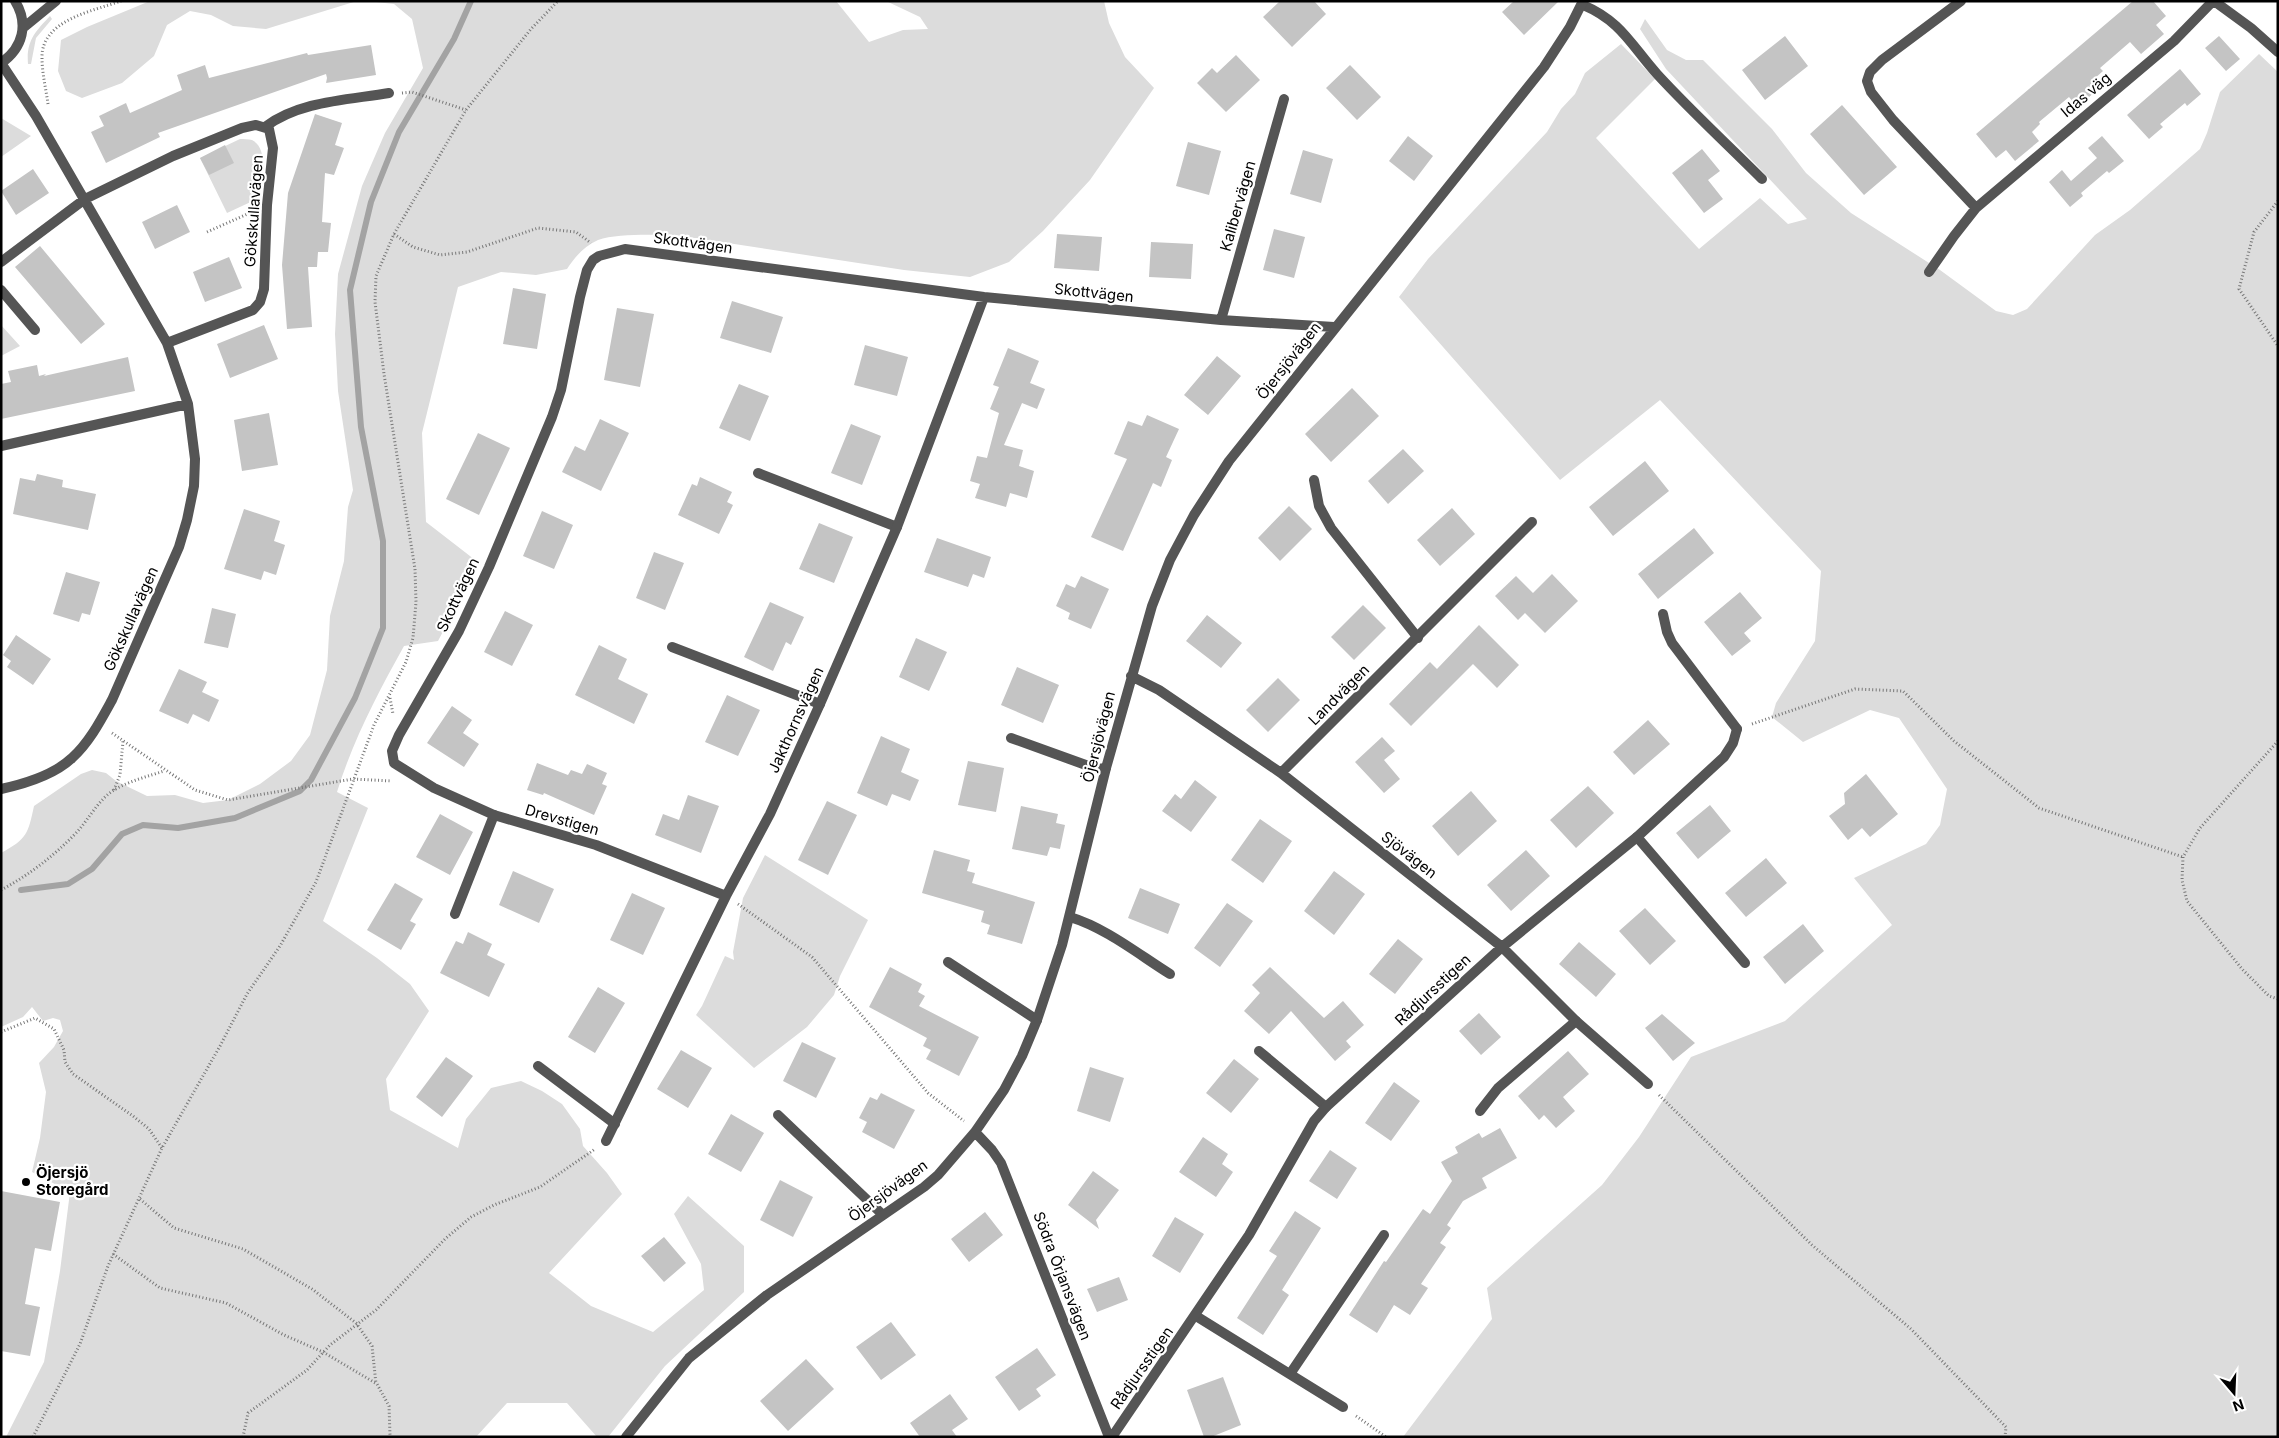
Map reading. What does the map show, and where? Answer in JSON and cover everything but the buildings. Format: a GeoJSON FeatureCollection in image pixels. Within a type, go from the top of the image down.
{"type":"FeatureCollection","features":[{"type":"Feature","properties":{"kind":"street"},"geometry":{"type":"LineString","coordinates":[[1,63],[19,44],[23,28],[22,18],[15,1]]}},
{"type":"Feature","properties":{"kind":"street"},"geometry":{"type":"LineString","coordinates":[[23,28],[56,1]]}},
{"type":"Feature","properties":{"kind":"street"},"geometry":{"type":"LineString","coordinates":[[1961,1],[1882,60],[1870,72],[1867,81],[1871,92],[1893,120],[1976,208]]}},
{"type":"Feature","properties":{"kind":"street"},"geometry":{"type":"LineString","coordinates":[[2213,1],[2251,28],[2278,52]]}},
{"type":"Feature","properties":{"kind":"street","name":"Idas väg"},"geometry":{"type":"LineString","coordinates":[[1929,272],[1976,208],[2174,41],[2213,1]]}},
{"type":"Feature","properties":{"kind":"street"},"geometry":{"type":"LineString","coordinates":[[1583,3],[1622,29],[1657,73],[1762,179]]}},
{"type":"Feature","properties":{"kind":"street","name":"Öjersjövägen"},"geometry":{"type":"LineString","coordinates":[[626,1437],[689,1358],[767,1295],[882,1214],[924,1187],[975,1132],[1013,1073],[1037,1020],[1070,917],[1130,676],[1152,606],[1170,560],[1194,515],[1229,461],[1334,327],[1544,67],[1583,3]]}},
{"type":"Feature","properties":{"kind":"street","name":"Gökskullavägen"},"geometry":{"type":"LineString","coordinates":[[1,63],[36,116],[167,342],[188,404],[195,459],[194,486],[188,520],[179,547],[134,646],[112,700],[99,724],[72,759],[40,777],[1,789]]}},
{"type":"Feature","properties":{"kind":"street"},"geometry":{"type":"LineString","coordinates":[[1,262],[85,199],[173,156],[242,128],[256,125],[265,127],[278,117],[303,108],[389,93]]}},
{"type":"Feature","properties":{"kind":"street","name":"Kalibervägen"},"geometry":{"type":"LineString","coordinates":[[1221,320],[1284,99]]}},
{"type":"Feature","properties":{"kind":"street","name":"Gökskullavägen"},"geometry":{"type":"LineString","coordinates":[[167,342],[245,314],[253,310],[260,302],[264,289],[267,205],[273,148],[269,129],[265,127]]}},
{"type":"Feature","properties":{"kind":"street","name":"Skottvägen"},"geometry":{"type":"LineString","coordinates":[[394,763],[392,751],[399,735],[459,631],[489,567],[552,417],[561,390],[587,270],[593,260],[600,256],[625,249],[984,297],[1221,320],[1334,327]]}},
{"type":"Feature","properties":{"kind":"street"},"geometry":{"type":"LineString","coordinates":[[1,290],[35,330]]}},
{"type":"Feature","properties":{"kind":"street","name":"Jakthornsvägen"},"geometry":{"type":"LineString","coordinates":[[606,1141],[726,896],[770,814],[820,704],[897,528],[984,297]]}},
{"type":"Feature","properties":{"kind":"street"},"geometry":{"type":"LineString","coordinates":[[1,446],[188,404]]}},
{"type":"Feature","properties":{"kind":"street"},"geometry":{"type":"LineString","coordinates":[[758,473],[897,528]]}},
{"type":"Feature","properties":{"kind":"street"},"geometry":{"type":"LineString","coordinates":[[1314,480],[1319,506],[1331,528],[1418,638]]}},
{"type":"Feature","properties":{"kind":"street","name":"Landvägen"},"geometry":{"type":"LineString","coordinates":[[1281,773],[1532,522]]}},
{"type":"Feature","properties":{"kind":"street"},"geometry":{"type":"LineString","coordinates":[[1663,614],[1666,632],[1672,643],[1737,729]]}},
{"type":"Feature","properties":{"kind":"street"},"geometry":{"type":"LineString","coordinates":[[672,647],[820,704]]}},
{"type":"Feature","properties":{"kind":"street","name":"Sjövägen"},"geometry":{"type":"LineString","coordinates":[[1130,676],[1160,690],[1281,773],[1502,947],[1576,1022],[1648,1084]]}},
{"type":"Feature","properties":{"kind":"street","name":"Rådjursstigen"},"geometry":{"type":"LineString","coordinates":[[1110,1437],[1196,1316],[1250,1234],[1314,1121],[1326,1107],[1502,947],[1637,837],[1724,757],[1733,743],[1737,729]]}},
{"type":"Feature","properties":{"kind":"street"},"geometry":{"type":"LineString","coordinates":[[1011,738],[1097,769],[1106,768]]}},
{"type":"Feature","properties":{"kind":"street","name":"Drevstigen"},"geometry":{"type":"LineString","coordinates":[[394,763],[434,788],[494,815],[512,822],[596,845],[726,896]]}},
{"type":"Feature","properties":{"kind":"street"},"geometry":{"type":"LineString","coordinates":[[455,914],[494,815]]}},
{"type":"Feature","properties":{"kind":"street"},"geometry":{"type":"LineString","coordinates":[[1637,837],[1745,963]]}},
{"type":"Feature","properties":{"kind":"street"},"geometry":{"type":"LineString","coordinates":[[1070,917],[1082,920],[1108,934],[1170,974]]}},
{"type":"Feature","properties":{"kind":"street"},"geometry":{"type":"LineString","coordinates":[[948,962],[1037,1020]]}},
{"type":"Feature","properties":{"kind":"street"},"geometry":{"type":"LineString","coordinates":[[1480,1111],[1498,1088],[1576,1022]]}},
{"type":"Feature","properties":{"kind":"street"},"geometry":{"type":"LineString","coordinates":[[1258,1051],[1326,1107]]}},
{"type":"Feature","properties":{"kind":"street"},"geometry":{"type":"LineString","coordinates":[[538,1066],[614,1124]]}},
{"type":"Feature","properties":{"kind":"street"},"geometry":{"type":"LineString","coordinates":[[778,1115],[882,1214]]}},
{"type":"Feature","properties":{"kind":"street","name":"Södra Örjansvägen"},"geometry":{"type":"LineString","coordinates":[[975,1132],[1001,1163],[1110,1437]]}},
{"type":"Feature","properties":{"kind":"street"},"geometry":{"type":"LineString","coordinates":[[1290,1374],[1384,1235]]}},
{"type":"Feature","properties":{"kind":"street"},"geometry":{"type":"LineString","coordinates":[[1196,1316],[1343,1407]]}},
{"type":"Feature","properties":{"kind":"path"},"geometry":{"type":"LineString","coordinates":[[36,116],[47,112],[42,58],[43,48],[49,35],[63,23],[121,1]]}},
{"type":"Feature","properties":{"kind":"path"},"geometry":{"type":"LineString","coordinates":[[33,1437],[80,1344],[95,1296],[162,1148],[247,994],[298,916],[316,882],[374,725],[406,662],[413,638],[415,569],[384,374],[375,302],[376,276],[394,234],[466,110],[531,29],[558,1]]}},
{"type":"Feature","properties":{"kind":"path"},"geometry":{"type":"LineString","coordinates":[[412,92],[466,110]]}},
{"type":"Feature","properties":{"kind":"path"},"geometry":{"type":"LineString","coordinates":[[2278,201],[2254,232],[2239,289],[2278,346]]}},
{"type":"Feature","properties":{"kind":"path"},"geometry":{"type":"LineString","coordinates":[[207,232],[267,205]]}},
{"type":"Feature","properties":{"kind":"path"},"geometry":{"type":"LineString","coordinates":[[394,234],[412,247],[440,255],[467,252],[538,228],[576,232],[588,240],[600,256]]}},
{"type":"Feature","properties":{"kind":"path"},"geometry":{"type":"LineString","coordinates":[[1737,729],[1854,689],[1903,691],[1954,741],[2039,808],[2184,857]]}},
{"type":"Feature","properties":{"kind":"path"},"geometry":{"type":"LineString","coordinates":[[1,890],[32,872],[52,856],[78,832],[94,810],[114,790],[120,775],[123,740],[164,771],[195,790],[228,800],[353,779],[398,782]]}},
{"type":"Feature","properties":{"kind":"path"},"geometry":{"type":"LineString","coordinates":[[2278,741],[2200,828],[2184,857],[2182,880],[2187,901],[2242,969],[2269,996],[2278,1000]]}},
{"type":"Feature","properties":{"kind":"path"},"geometry":{"type":"LineString","coordinates":[[114,790],[164,771]]}},
{"type":"Feature","properties":{"kind":"path"},"geometry":{"type":"LineString","coordinates":[[726,896],[812,957],[928,1093],[975,1132]]}},
{"type":"Feature","properties":{"kind":"path"},"geometry":{"type":"LineString","coordinates":[[1,1032],[35,1018],[54,1029],[64,1050],[65,1062],[73,1074],[134,1116],[149,1129],[162,1148]]}},
{"type":"Feature","properties":{"kind":"path"},"geometry":{"type":"LineString","coordinates":[[1648,1084],[1812,1245],[1912,1329],[2006,1428],[2005,1437]]}},
{"type":"Feature","properties":{"kind":"path"},"geometry":{"type":"LineString","coordinates":[[243,1437],[248,1413],[307,1370],[323,1352],[393,1294],[446,1238],[471,1217],[494,1205],[540,1187],[582,1160],[606,1141]]}},
{"type":"Feature","properties":{"kind":"path"},"geometry":{"type":"LineString","coordinates":[[140,1199],[174,1228],[243,1249],[312,1289],[356,1323],[372,1346],[376,1384],[389,1406],[390,1436]]}},
{"type":"Feature","properties":{"kind":"path"},"geometry":{"type":"LineString","coordinates":[[113,1254],[160,1288],[226,1303],[284,1335],[323,1352],[376,1384]]}},
{"type":"Feature","properties":{"kind":"path"},"geometry":{"type":"LineString","coordinates":[[1343,1407],[1386,1437]]}},
{"type":"Feature","properties":{"kind":"shaded area"},"geometry":{"type":"Polygon","coordinates":[[[150,1],[357,1],[266,29],[233,26],[211,15],[190,11],[167,25],[154,56],[122,83],[82,98],[66,91],[58,71],[61,40],[150,1]]]}},
{"type":"Feature","properties":{"kind":"shaded area"},"geometry":{"type":"Polygon","coordinates":[[[367,1],[836,1],[869,42],[903,30],[928,29],[920,17],[886,1],[1104,1],[1109,23],[1125,57],[1154,88],[1090,180],[1043,231],[1009,262],[970,277],[904,270],[675,235],[636,235],[615,236],[593,242],[580,252],[567,269],[536,275],[501,272],[458,287],[422,433],[426,522],[479,563],[438,641],[404,646],[358,735],[337,792],[368,808],[323,921],[377,958],[410,984],[429,1011],[386,1079],[390,1110],[458,1148],[466,1119],[491,1088],[521,1081],[542,1091],[562,1104],[580,1129],[583,1146],[607,1173],[622,1194],[549,1273],[591,1306],[653,1332],[704,1290],[701,1264],[674,1214],[688,1196],[744,1246],[744,1292],[665,1366],[608,1437],[597,1437],[567,1403],[507,1403],[476,1437],[6,1437],[44,1362],[60,1271],[70,1192],[32,1172],[40,1138],[46,1092],[39,1063],[54,1047],[63,1031],[60,1020],[53,1018],[43,1021],[32,1007],[23,1017],[1,1027],[1,853],[16,844],[25,835],[34,806],[81,774],[92,770],[106,773],[116,781],[147,796],[175,795],[203,803],[228,800],[260,784],[291,761],[310,735],[327,670],[330,616],[344,561],[348,507],[353,490],[338,391],[335,334],[338,274],[362,186],[385,133],[423,68],[412,19],[394,4],[367,1]]]}},
{"type":"Feature","properties":{"kind":"shaded area"},"geometry":{"type":"Polygon","coordinates":[[[50,16],[52,19],[36,38],[31,64],[28,64],[30,42],[36,31],[50,16]]]}},
{"type":"Feature","properties":{"kind":"shaded area"},"geometry":{"type":"Polygon","coordinates":[[[1645,19],[1667,50],[1686,60],[1703,60],[1772,129],[1806,173],[1851,213],[1940,270],[1996,311],[2013,315],[2027,309],[2095,235],[2130,210],[2200,149],[2220,92],[2259,54],[2278,72],[2278,1437],[1403,1437],[1492,1319],[1487,1288],[1602,1185],[1639,1137],[1691,1057],[1785,1021],[1892,925],[1854,878],[1926,844],[1940,825],[1947,789],[1899,718],[1870,710],[1803,742],[1772,717],[1776,703],[1815,641],[1821,571],[1660,400],[1560,480],[1399,297],[1428,259],[1547,132],[1561,109],[1575,94],[1585,73],[1621,44],[1655,79],[1596,138],[1699,249],[1760,198],[1788,224],[1807,219],[1666,69],[1640,29],[1645,19]]]}},
{"type":"Feature","properties":{"kind":"shaded area"},"geometry":{"type":"Polygon","coordinates":[[[1,118],[31,136],[1,157],[1,118]]]}},
{"type":"Feature","properties":{"kind":"shaded area"},"geometry":{"type":"Polygon","coordinates":[[[240,139],[252,140],[258,144],[261,151],[263,167],[259,198],[227,213],[200,158],[240,139]]]}},
{"type":"Feature","properties":{"kind":"shaded area"},"geometry":{"type":"Polygon","coordinates":[[[1,325],[20,346],[1,356],[1,325]]]}},
{"type":"Feature","properties":{"kind":"shaded area"},"geometry":{"type":"Polygon","coordinates":[[[765,855],[868,920],[840,976],[834,995],[807,1027],[754,1068],[696,1015],[725,956],[734,960],[733,952],[743,898],[765,855]]]}},
{"type":"Feature","properties":{"kind":"waterway"},"geometry":{"type":"LineString","coordinates":[[21,890],[68,884],[92,869],[122,834],[143,825],[178,828],[235,818],[300,791],[311,780],[355,698],[383,628],[383,541],[361,427],[350,290],[371,202],[399,132],[454,39],[471,1]]}},
{"type":"Feature","properties":{"kind":"place","name":"Öjersjö Storegård"},"geometry":{"type":"Point","coordinates":[26,1182]}}]}
